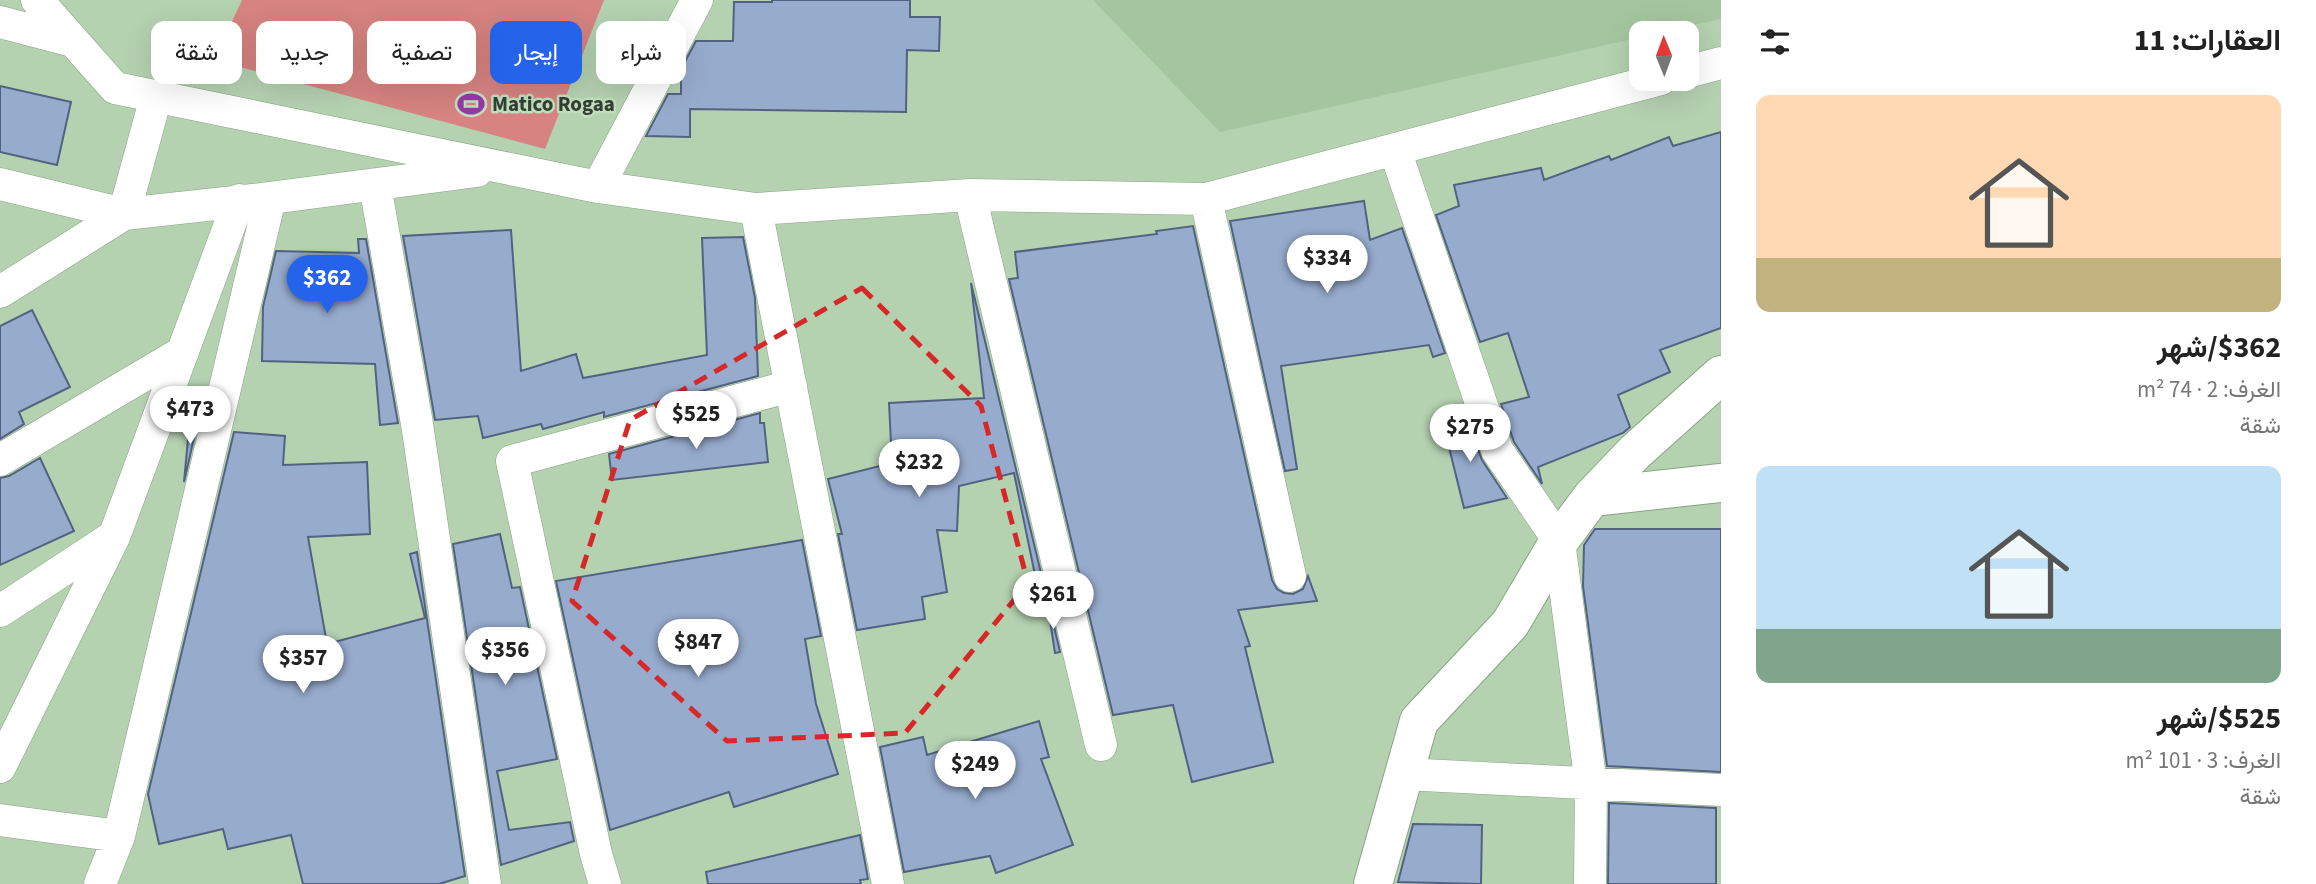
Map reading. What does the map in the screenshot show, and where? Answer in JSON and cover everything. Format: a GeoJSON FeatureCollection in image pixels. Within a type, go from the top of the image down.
{"type":"FeatureCollection","features":[{"type":"Feature","properties":{"kind":"street"},"geometry":{"type":"LineString","coordinates":[[37,0],[115,88],[598,187],[756,209],[970,195],[1206,199],[1629,88]]}},
{"type":"Feature","properties":{"kind":"street"},"geometry":{"type":"LineString","coordinates":[[598,187],[697,0]]}},
{"type":"Feature","properties":{"kind":"street"},"geometry":{"type":"LineString","coordinates":[[0,22],[73,41]]}},
{"type":"Feature","properties":{"kind":"street"},"geometry":{"type":"LineString","coordinates":[[1699,69],[1721,63]]}},
{"type":"Feature","properties":{"kind":"street"},"geometry":{"type":"LineString","coordinates":[[0,292],[124,214],[156,97]]}},
{"type":"Feature","properties":{"kind":"street"},"geometry":{"type":"LineString","coordinates":[[1395,150],[1497,450],[1559,541],[1591,785],[1590,884]]}},
{"type":"Feature","properties":{"kind":"street"},"geometry":{"type":"LineString","coordinates":[[0,184],[124,214],[500,168]]}},
{"type":"Feature","properties":{"kind":"street"},"geometry":{"type":"LineString","coordinates":[[375,185],[417,424],[485,884]]}},
{"type":"Feature","properties":{"kind":"street"},"geometry":{"type":"LineString","coordinates":[[970,195],[1101,745]]}},
{"type":"Feature","properties":{"kind":"street"},"geometry":{"type":"LineString","coordinates":[[100,884],[119,836],[271,198]]}},
{"type":"Feature","properties":{"kind":"street"},"geometry":{"type":"LineString","coordinates":[[1206,199],[1290,576]]}},
{"type":"Feature","properties":{"kind":"street"},"geometry":{"type":"LineString","coordinates":[[0,767],[114,537],[239,200]]}},
{"type":"Feature","properties":{"kind":"street"},"geometry":{"type":"LineString","coordinates":[[756,209],[888,884]]}},
{"type":"Feature","properties":{"kind":"street"},"geometry":{"type":"LineString","coordinates":[[0,460],[183,352]]}},
{"type":"Feature","properties":{"kind":"street"},"geometry":{"type":"LineString","coordinates":[[1373,884],[1419,721],[1510,624],[1559,541],[1592,497],[1635,453],[1721,375]]}},
{"type":"Feature","properties":{"kind":"street"},"geometry":{"type":"LineString","coordinates":[[605,884],[593,840],[512,461],[791,386]]}},
{"type":"Feature","properties":{"kind":"street"},"geometry":{"type":"LineString","coordinates":[[1592,497],[1721,483]]}},
{"type":"Feature","properties":{"kind":"street"},"geometry":{"type":"LineString","coordinates":[[0,611],[114,537]]}},
{"type":"Feature","properties":{"kind":"street"},"geometry":{"type":"LineString","coordinates":[[1403,775],[1721,790]]}},
{"type":"Feature","properties":{"kind":"street"},"geometry":{"type":"LineString","coordinates":[[0,820],[119,836]]}},
{"type":"Feature","properties":{"kind":"highlighted area"},"geometry":{"type":"Polygon","coordinates":[[[862,288],[981,406],[1028,583],[905,733],[727,741],[572,601],[630,420],[862,288]]]}},
{"type":"Feature","properties":{"kind":"shaded area"},"geometry":{"type":"Polygon","coordinates":[[[242,0],[604,0],[582,56],[582,21],[490,21],[490,84],[571,84],[545,149],[303,84],[353,84],[353,21],[256,21],[256,71],[242,68],[242,21],[232,21],[242,0]]]}},
{"type":"Feature","properties":{"kind":"shaded area"},"geometry":{"type":"Polygon","coordinates":[[[1093,0],[1721,0],[1721,19],[1699,24],[1699,21],[1629,21],[1629,40],[1220,132],[1093,0]]]}},
{"type":"Feature","properties":{"kind":"building"},"geometry":{"type":"Polygon","coordinates":[[[910,0],[910,17],[940,17],[939,51],[907,50],[906,112],[690,109],[690,137],[646,136],[668,94],[681,94],[681,84],[686,84],[686,60],[696,41],[733,41],[734,2],[910,0]]]}},
{"type":"Feature","properties":{"kind":"building"},"geometry":{"type":"Polygon","coordinates":[[[0,86],[71,102],[57,165],[0,152],[0,86]]]}},
{"type":"Feature","properties":{"kind":"building"},"geometry":{"type":"Polygon","coordinates":[[[1721,132],[1721,328],[1660,350],[1670,372],[1618,395],[1630,427],[1623,433],[1538,467],[1542,484],[1514,442],[1501,404],[1529,397],[1508,333],[1480,342],[1436,215],[1459,206],[1454,185],[1541,168],[1544,180],[1609,156],[1611,160],[1669,137],[1673,146],[1721,132]]]}},
{"type":"Feature","properties":{"kind":"building"},"geometry":{"type":"Polygon","coordinates":[[[1364,201],[1370,240],[1402,228],[1445,353],[1433,357],[1429,345],[1281,366],[1297,469],[1285,471],[1230,221],[1364,201]]]}},
{"type":"Feature","properties":{"kind":"building"},"geometry":{"type":"Polygon","coordinates":[[[1193,226],[1272,580],[1277,589],[1293,594],[1303,589],[1308,576],[1317,601],[1238,610],[1250,646],[1245,647],[1273,762],[1192,782],[1173,705],[1113,715],[1009,279],[1018,278],[1015,252],[1157,234],[1156,231],[1193,226]]]}},
{"type":"Feature","properties":{"kind":"building"},"geometry":{"type":"Polygon","coordinates":[[[511,230],[521,371],[576,354],[583,378],[707,355],[702,238],[743,237],[755,298],[758,376],[604,417],[604,412],[543,429],[541,424],[483,438],[478,416],[435,420],[403,236],[511,230]]]}},
{"type":"Feature","properties":{"kind":"building"},"geometry":{"type":"Polygon","coordinates":[[[358,239],[366,239],[398,423],[380,425],[375,364],[262,361],[263,307],[276,251],[359,253],[358,239]]]}},
{"type":"Feature","properties":{"kind":"building"},"geometry":{"type":"Polygon","coordinates":[[[971,283],[1041,573],[1035,575],[1014,473],[959,486],[957,531],[937,530],[947,592],[922,597],[925,619],[857,630],[838,534],[842,534],[828,479],[892,463],[889,403],[984,398],[971,283]]]}},
{"type":"Feature","properties":{"kind":"building"},"geometry":{"type":"Polygon","coordinates":[[[32,310],[70,387],[19,412],[24,424],[0,439],[0,326],[32,310]]]}},
{"type":"Feature","properties":{"kind":"building"},"geometry":{"type":"Polygon","coordinates":[[[760,413],[760,423],[764,423],[768,462],[612,480],[609,454],[760,413]]]}},
{"type":"Feature","properties":{"kind":"building"},"geometry":{"type":"Polygon","coordinates":[[[1465,413],[1482,460],[1507,498],[1464,508],[1442,419],[1465,413]]]}},
{"type":"Feature","properties":{"kind":"building"},"geometry":{"type":"Polygon","coordinates":[[[189,428],[196,429],[184,482],[189,428]]]}},
{"type":"Feature","properties":{"kind":"building"},"geometry":{"type":"Polygon","coordinates":[[[234,432],[285,436],[283,465],[367,462],[370,534],[308,537],[327,644],[425,618],[410,554],[417,552],[465,876],[439,884],[303,884],[291,835],[228,849],[223,829],[159,844],[148,794],[234,432]]]}},
{"type":"Feature","properties":{"kind":"building"},"geometry":{"type":"Polygon","coordinates":[[[40,458],[74,531],[0,565],[0,478],[9,476],[40,458]]]}},
{"type":"Feature","properties":{"kind":"building"},"geometry":{"type":"Polygon","coordinates":[[[1595,529],[1721,529],[1721,772],[1607,766],[1583,586],[1584,545],[1595,529]]]}},
{"type":"Feature","properties":{"kind":"building"},"geometry":{"type":"Polygon","coordinates":[[[500,534],[512,588],[520,587],[557,759],[497,771],[509,830],[570,822],[574,841],[501,865],[453,544],[500,534]]]}},
{"type":"Feature","properties":{"kind":"building"},"geometry":{"type":"Polygon","coordinates":[[[802,540],[821,636],[805,639],[816,704],[838,774],[734,807],[729,792],[610,830],[556,581],[802,540]]]}},
{"type":"Feature","properties":{"kind":"building"},"geometry":{"type":"Polygon","coordinates":[[[1045,588],[1060,652],[1055,653],[1045,588]]]}},
{"type":"Feature","properties":{"kind":"building"},"geometry":{"type":"Polygon","coordinates":[[[1039,721],[1049,757],[1041,759],[1073,845],[996,873],[990,856],[904,872],[880,747],[923,737],[927,755],[1039,721]]]}},
{"type":"Feature","properties":{"kind":"building"},"geometry":{"type":"Polygon","coordinates":[[[1609,803],[1716,808],[1716,884],[1608,884],[1609,803]]]}},
{"type":"Feature","properties":{"kind":"building"},"geometry":{"type":"Polygon","coordinates":[[[1413,824],[1482,825],[1481,884],[1398,882],[1413,824]]]}},
{"type":"Feature","properties":{"kind":"building"},"geometry":{"type":"Polygon","coordinates":[[[860,835],[868,879],[860,880],[861,884],[708,884],[706,872],[860,835]]]}},
{"type":"Feature","properties":{"kind":"place","name":"Matico Rogaa"},"geometry":{"type":"Point","coordinates":[471,104]}}]}
